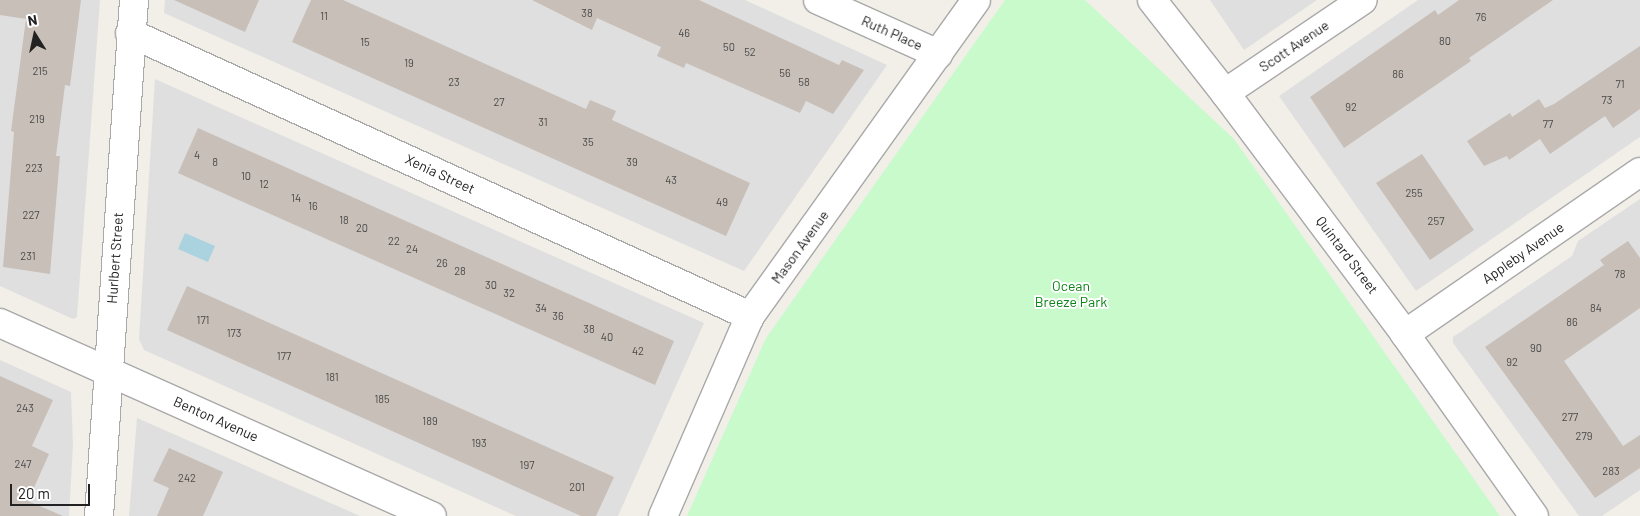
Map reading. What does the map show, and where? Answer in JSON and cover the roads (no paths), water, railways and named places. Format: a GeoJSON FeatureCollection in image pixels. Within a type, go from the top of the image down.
{"type":"FeatureCollection","features":[{"type":"Feature","properties":{"kind":"street","name":"Hurlbert Street"},"geometry":{"type":"LineString","coordinates":[[99,516],[107,370],[130,33],[134,0]]}},
{"type":"Feature","properties":{"kind":"street","name":"Ruth Place"},"geometry":{"type":"LineString","coordinates":[[818,0],[938,54]]}},
{"type":"Feature","properties":{"kind":"street","name":"Mason Avenue"},"geometry":{"type":"LineString","coordinates":[[663,516],[750,316],[976,0]]}},
{"type":"Feature","properties":{"kind":"street","name":"Quintard Street"},"geometry":{"type":"LineString","coordinates":[[1152,0],[1225,93],[1406,334],[1534,516]]}},
{"type":"Feature","properties":{"kind":"street","name":"Scott Avenue"},"geometry":{"type":"LineString","coordinates":[[1225,93],[1363,0]]}},
{"type":"Feature","properties":{"kind":"street","name":"Xenia Street"},"geometry":{"type":"LineString","coordinates":[[130,33],[750,316]]}},
{"type":"Feature","properties":{"kind":"street","name":"Appleby Avenue"},"geometry":{"type":"LineString","coordinates":[[1406,334],[1640,172]]}},
{"type":"Feature","properties":{"kind":"street","name":"Benton Avenue"},"geometry":{"type":"LineString","coordinates":[[0,322],[432,516]]}},
{"type":"Feature","properties":{"kind":"water"},"geometry":{"type":"Polygon","coordinates":[[[185,233],[215,246],[208,262],[178,249],[185,233]]]}},
{"type":"Feature","properties":{"kind":"park label","name":"Ocean Breeze Park"},"geometry":{"type":"Point","coordinates":[1071,294]}}]}
